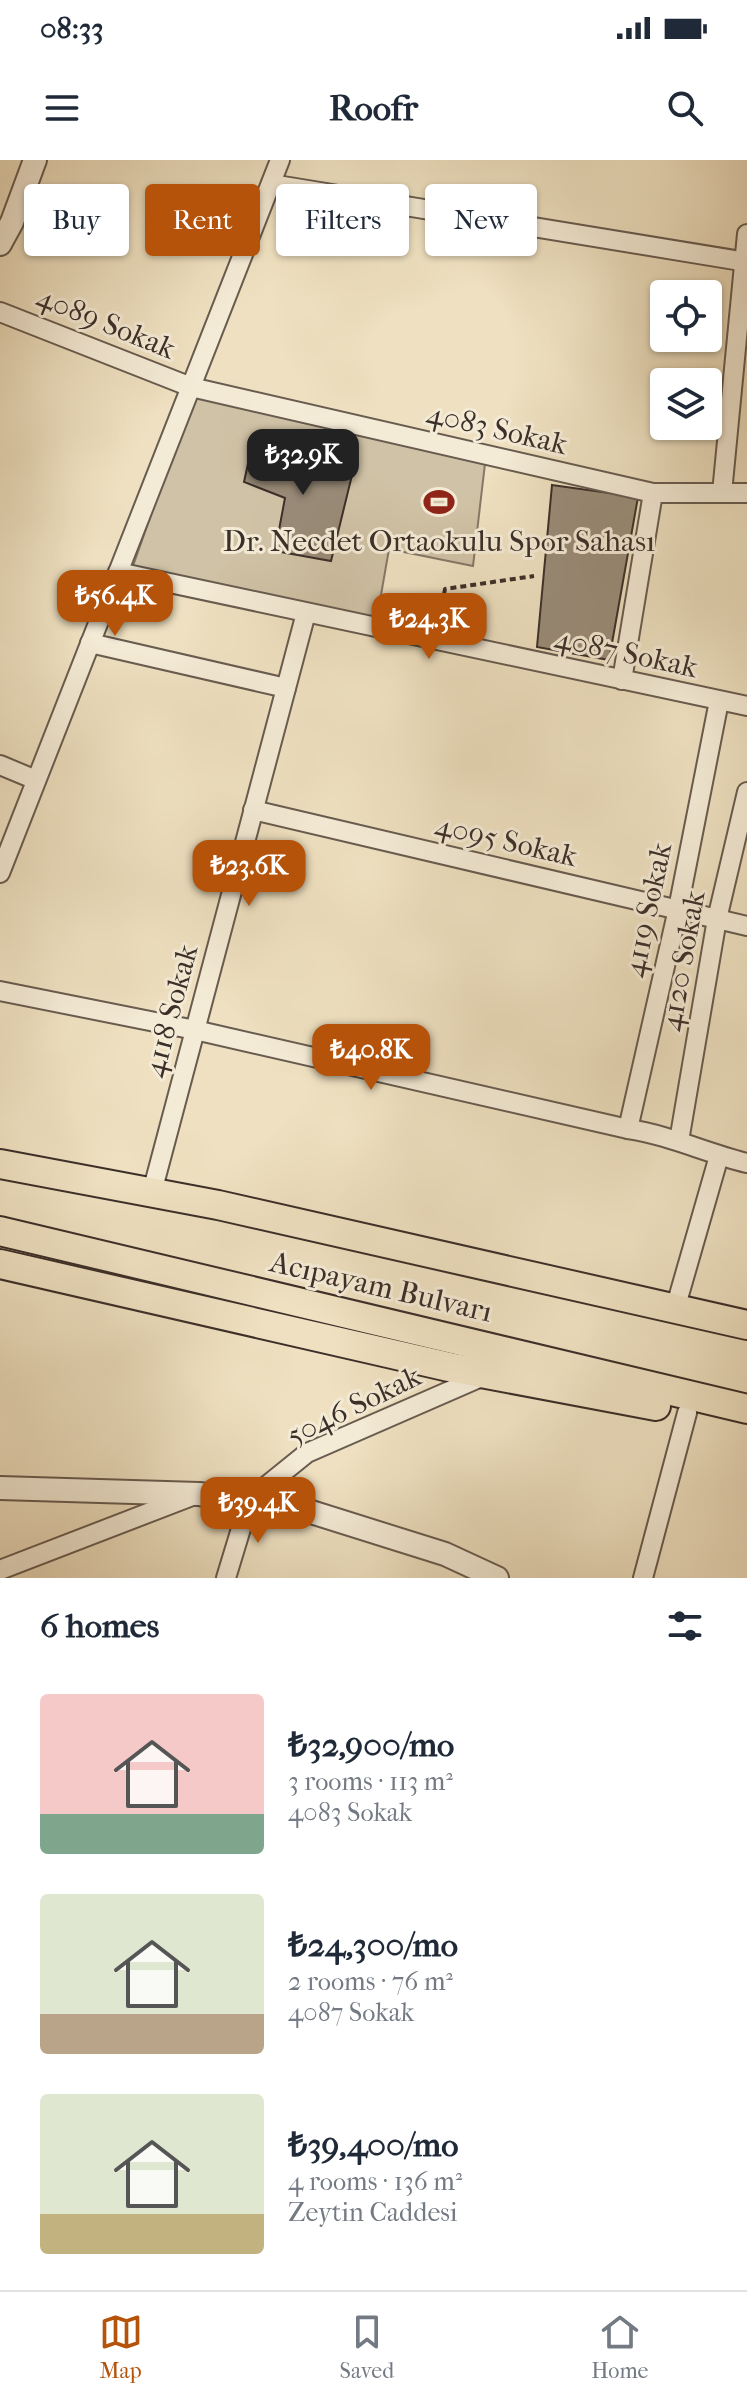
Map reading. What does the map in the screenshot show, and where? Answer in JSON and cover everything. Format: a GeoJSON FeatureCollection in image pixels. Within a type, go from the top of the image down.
{"type":"FeatureCollection","features":[{"type":"Feature","properties":{"kind":"main road","name":"Acıpayam Bulvarı"},"geometry":{"type":"LineString","coordinates":[[0,1164],[218,1205],[747,1325]]}},
{"type":"Feature","properties":{"kind":"main road","name":"Acıpayam Bulvarı"},"geometry":{"type":"LineString","coordinates":[[0,1231],[747,1409]]}},
{"type":"Feature","properties":{"kind":"main road"},"geometry":{"type":"LineString","coordinates":[[0,1264],[489,1374],[747,1428]]}},
{"type":"Feature","properties":{"kind":"street"},"geometry":{"type":"LineString","coordinates":[[0,244],[12,222],[35,160]]}},
{"type":"Feature","properties":{"kind":"street"},"geometry":{"type":"LineString","coordinates":[[0,873],[280,160]]}},
{"type":"Feature","properties":{"kind":"street"},"geometry":{"type":"LineString","coordinates":[[271,184],[745,262]]}},
{"type":"Feature","properties":{"kind":"street"},"geometry":{"type":"LineString","coordinates":[[722,493],[747,234]]}},
{"type":"Feature","properties":{"kind":"street","name":"4089 Sokak"},"geometry":{"type":"LineString","coordinates":[[0,312],[191,387]]}},
{"type":"Feature","properties":{"kind":"street","name":"4083 Sokak"},"geometry":{"type":"LineString","coordinates":[[191,387],[653,493],[747,493]]}},
{"type":"Feature","properties":{"kind":"street"},"geometry":{"type":"LineString","coordinates":[[622,680],[653,493]]}},
{"type":"Feature","properties":{"kind":"street","name":"4087 Sokak"},"geometry":{"type":"LineString","coordinates":[[118,572],[747,706]]}},
{"type":"Feature","properties":{"kind":"street","name":"4118 Sokak"},"geometry":{"type":"LineString","coordinates":[[152,1192],[306,613]]}},
{"type":"Feature","properties":{"kind":"street"},"geometry":{"type":"LineString","coordinates":[[90,643],[286,688]]}},
{"type":"Feature","properties":{"kind":"street","name":"4119 Sokak"},"geometry":{"type":"LineString","coordinates":[[628,1129],[678,909],[719,701]]}},
{"type":"Feature","properties":{"kind":"street"},"geometry":{"type":"LineString","coordinates":[[0,765],[36,780]]}},
{"type":"Feature","properties":{"kind":"street","name":"4120 Sokak"},"geometry":{"type":"LineString","coordinates":[[679,1141],[717,919],[747,792]]}},
{"type":"Feature","properties":{"kind":"street","name":"4095 Sokak"},"geometry":{"type":"LineString","coordinates":[[253,810],[747,926]]}},
{"type":"Feature","properties":{"kind":"street"},"geometry":{"type":"LineString","coordinates":[[0,991],[195,1030],[628,1129],[657,1133],[747,1163]]}},
{"type":"Feature","properties":{"kind":"street"},"geometry":{"type":"LineString","coordinates":[[675,1309],[719,1156]]}},
{"type":"Feature","properties":{"kind":"street","name":"5046 Sokak"},"geometry":{"type":"LineString","coordinates":[[250,1499],[307,1453],[489,1374]]}},
{"type":"Feature","properties":{"kind":"street"},"geometry":{"type":"LineString","coordinates":[[643,1578],[687,1413]]}},
{"type":"Feature","properties":{"kind":"street"},"geometry":{"type":"LineString","coordinates":[[0,1488],[199,1494],[292,1506],[445,1554],[497,1578]]}},
{"type":"Feature","properties":{"kind":"street"},"geometry":{"type":"LineString","coordinates":[[0,1570],[199,1494]]}},
{"type":"Feature","properties":{"kind":"street"},"geometry":{"type":"LineString","coordinates":[[226,1578],[250,1499]]}},
{"type":"Feature","properties":{"kind":"path"},"geometry":{"type":"LineString","coordinates":[[436,641],[445,589],[534,576]]}},
{"type":"Feature","properties":{"kind":"shaded area"},"geometry":{"type":"Polygon","coordinates":[[[193,395],[486,455],[473,566],[389,549],[377,618],[133,566],[193,395]]]}},
{"type":"Feature","properties":{"kind":"building"},"geometry":{"type":"Polygon","coordinates":[[[253,441],[354,467],[331,561],[275,551],[285,498],[244,482],[253,441]]]}},
{"type":"Feature","properties":{"kind":"building"},"geometry":{"type":"Polygon","coordinates":[[[552,485],[638,497],[609,660],[537,647],[552,485]]]}},
{"type":"Feature","properties":{"kind":"place","name":"Dr. Necdet Ortaokulu Spor Sahası"},"geometry":{"type":"Point","coordinates":[439,502]}}]}
